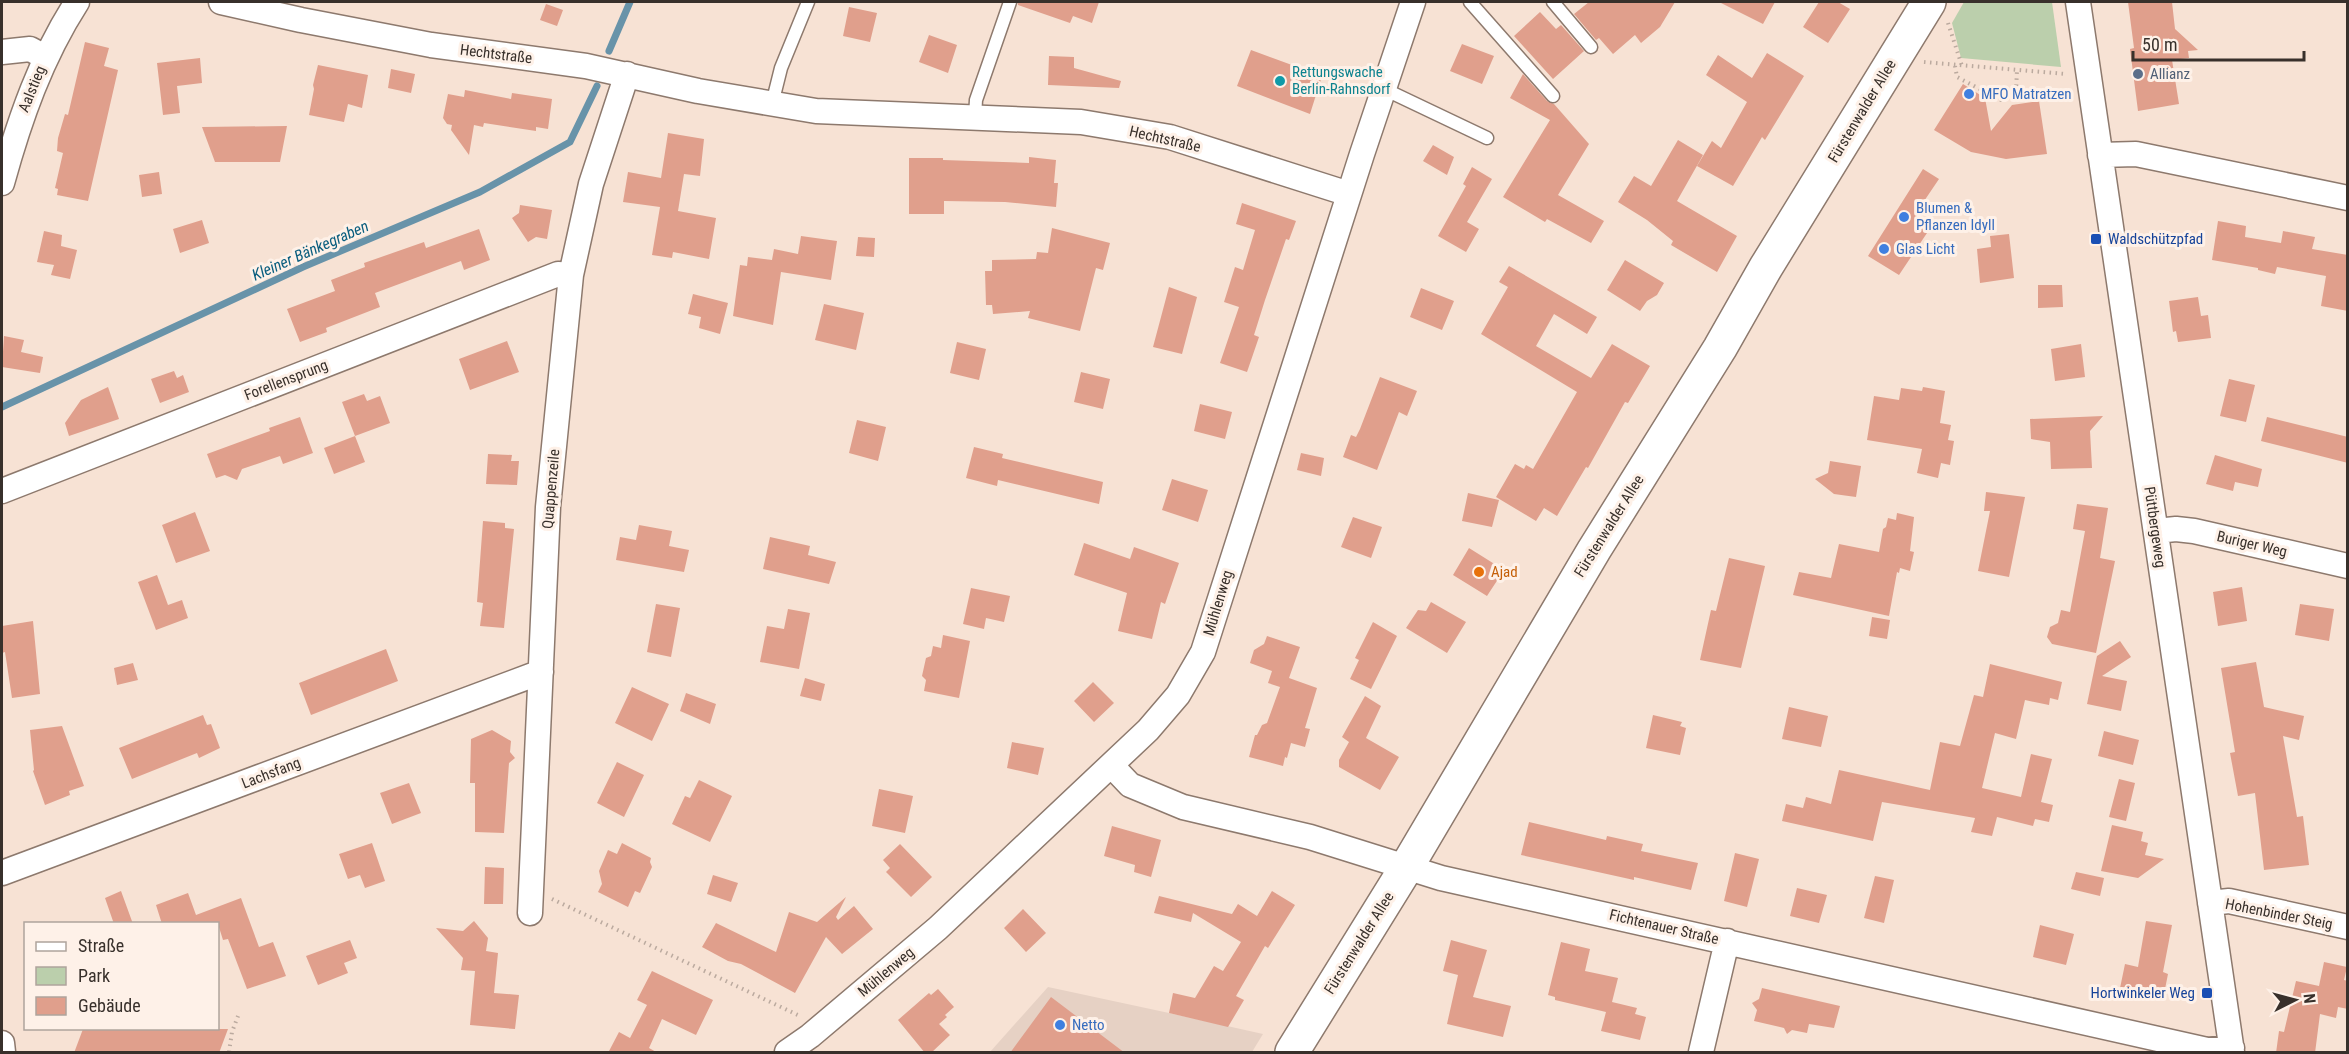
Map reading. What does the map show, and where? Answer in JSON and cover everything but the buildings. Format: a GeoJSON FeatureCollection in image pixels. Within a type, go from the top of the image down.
{"type":"FeatureCollection","features":[{"type":"Feature","properties":{"kind":"main road","name":"Fürstenwalder Allee"},"geometry":{"type":"LineString","coordinates":[[1292,1053],[1406,868],[1594,550],[1720,348],[1766,267],[1898,52],[1938,9]]}},
{"type":"Feature","properties":{"kind":"street","name":"Aalstieg"},"geometry":{"type":"LineString","coordinates":[[2,183],[27,101],[45,57],[77,2]]}},
{"type":"Feature","properties":{"kind":"street","name":"Hechtstraße"},"geometry":{"type":"LineString","coordinates":[[221,2],[431,45],[586,66],[698,91],[816,111],[1081,122],[1170,137],[1349,194]]}},
{"type":"Feature","properties":{"kind":"street","name":"Mühlenweg"},"geometry":{"type":"LineString","coordinates":[[787,1053],[938,928],[1148,730],[1178,695],[1203,652],[1349,194],[1413,2]]}},
{"type":"Feature","properties":{"kind":"street","name":"Püttbergeweg"},"geometry":{"type":"LineString","coordinates":[[2078,2],[2232,1050]]}},
{"type":"Feature","properties":{"kind":"street"},"geometry":{"type":"LineString","coordinates":[[2,52],[30,49],[45,57]]}},
{"type":"Feature","properties":{"kind":"street","name":"Quappenzeile"},"geometry":{"type":"LineString","coordinates":[[531,902],[548,507],[571,275],[591,184],[627,74]]}},
{"type":"Feature","properties":{"kind":"street"},"geometry":{"type":"LineString","coordinates":[[2100,155],[2136,154],[2348,198]]}},
{"type":"Feature","properties":{"kind":"street","name":"Forellensprung"},"geometry":{"type":"LineString","coordinates":[[2,491],[558,274],[571,275]]}},
{"type":"Feature","properties":{"kind":"street","name":"Buriger Weg"},"geometry":{"type":"LineString","coordinates":[[2156,531],[2176,529],[2194,531],[2348,566]]}},
{"type":"Feature","properties":{"kind":"street","name":"Lachsfang"},"geometry":{"type":"LineString","coordinates":[[2,873],[541,672]]}},
{"type":"Feature","properties":{"kind":"street","name":"Fichtenauer Straße"},"geometry":{"type":"LineString","coordinates":[[1111,765],[1130,785],[1183,807],[1310,837],[1406,868],[2207,1050],[2232,1050]]}},
{"type":"Feature","properties":{"kind":"street","name":"Hohenbinder Steig"},"geometry":{"type":"LineString","coordinates":[[2210,903],[2229,901],[2348,927]]}},
{"type":"Feature","properties":{"kind":"street"},"geometry":{"type":"LineString","coordinates":[[1701,1053],[1726,941]]}},
{"type":"Feature","properties":{"kind":"street"},"geometry":{"type":"LineString","coordinates":[[2,1043],[3,1053]]}},
{"type":"Feature","properties":{"kind":"lane"},"geometry":{"type":"LineString","coordinates":[[772,104],[781,68],[808,2]]}},
{"type":"Feature","properties":{"kind":"lane"},"geometry":{"type":"LineString","coordinates":[[975,116],[976,100],[1010,2]]}},
{"type":"Feature","properties":{"kind":"lane"},"geometry":{"type":"LineString","coordinates":[[1470,2],[1553,96]]}},
{"type":"Feature","properties":{"kind":"lane"},"geometry":{"type":"LineString","coordinates":[[1553,2],[1591,47]]}},
{"type":"Feature","properties":{"kind":"lane"},"geometry":{"type":"LineString","coordinates":[[1384,89],[1487,138]]}},
{"type":"Feature","properties":{"kind":"path"},"geometry":{"type":"LineString","coordinates":[[1938,9],[1962,66]]}},
{"type":"Feature","properties":{"kind":"path"},"geometry":{"type":"LineString","coordinates":[[1898,52],[1925,63],[2089,76]]}},
{"type":"Feature","properties":{"kind":"path"},"geometry":{"type":"LineString","coordinates":[[1955,66],[1957,77],[2001,100],[2016,92],[2018,70]]}},
{"type":"Feature","properties":{"kind":"path"},"geometry":{"type":"LineString","coordinates":[[531,902],[804,1018],[810,1036]]}},
{"type":"Feature","properties":{"kind":"path"},"geometry":{"type":"LineString","coordinates":[[229,1053],[232,1032],[238,1016]]}},
{"type":"Feature","properties":{"kind":"shaded area"},"geometry":{"type":"Polygon","coordinates":[[[1048,987],[1263,1034],[1252,1052],[990,1052],[1048,987]]]}},
{"type":"Feature","properties":{"kind":"green space"},"geometry":{"type":"Polygon","coordinates":[[[1964,2],[2052,2],[2061,67],[1961,58],[1952,23],[1964,2]]]}},
{"type":"Feature","properties":{"kind":"waterway","name":"Kleiner Bänkegraben"},"geometry":{"type":"LineString","coordinates":[[609,51],[630,2]]}},
{"type":"Feature","properties":{"kind":"waterway","name":"Kleiner Bänkegraben"},"geometry":{"type":"LineString","coordinates":[[2,407],[303,267],[480,192],[570,142],[597,86]]}},
{"type":"Feature","properties":{"kind":"place","name":"Allianz"},"geometry":{"type":"Point","coordinates":[2138,74]}},
{"type":"Feature","properties":{"kind":"place","name":"Rettungswache Berlin-Rahnsdorf"},"geometry":{"type":"Point","coordinates":[1280,81]}},
{"type":"Feature","properties":{"kind":"place","name":"MFO Matratzen"},"geometry":{"type":"Point","coordinates":[1969,94]}},
{"type":"Feature","properties":{"kind":"place","name":"Blumen & Pflanzen Idyll"},"geometry":{"type":"Point","coordinates":[1904,217]}},
{"type":"Feature","properties":{"kind":"place","name":"Waldschützpfad"},"geometry":{"type":"Point","coordinates":[2096,239]}},
{"type":"Feature","properties":{"kind":"place","name":"Glas Licht"},"geometry":{"type":"Point","coordinates":[1884,249]}},
{"type":"Feature","properties":{"kind":"place","name":"Ajad"},"geometry":{"type":"Point","coordinates":[1479,572]}},
{"type":"Feature","properties":{"kind":"place","name":"Hortwinkeler Weg"},"geometry":{"type":"Point","coordinates":[2207,993]}},
{"type":"Feature","properties":{"kind":"place","name":"Netto"},"geometry":{"type":"Point","coordinates":[1060,1025]}}]}
